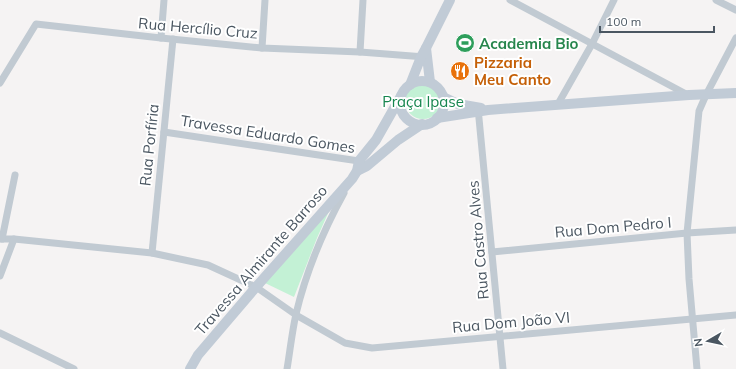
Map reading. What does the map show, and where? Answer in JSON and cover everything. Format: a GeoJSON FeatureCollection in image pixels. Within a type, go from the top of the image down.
{"type":"FeatureCollection","features":[{"type":"Feature","properties":{"kind":"street"},"geometry":{"type":"LineString","coordinates":[[161,38],[164,0]]}},
{"type":"Feature","properties":{"kind":"street"},"geometry":{"type":"LineString","coordinates":[[262,48],[265,0]]}},
{"type":"Feature","properties":{"kind":"street"},"geometry":{"type":"LineString","coordinates":[[360,52],[363,0]]}},
{"type":"Feature","properties":{"kind":"street"},"geometry":{"type":"LineString","coordinates":[[410,85],[450,0]]}},
{"type":"Feature","properties":{"kind":"street"},"geometry":{"type":"LineString","coordinates":[[510,0],[689,95]]}},
{"type":"Feature","properties":{"kind":"street"},"geometry":{"type":"LineString","coordinates":[[558,104],[592,44],[614,0]]}},
{"type":"Feature","properties":{"kind":"street"},"geometry":{"type":"LineString","coordinates":[[716,0],[736,10]]}},
{"type":"Feature","properties":{"kind":"street","name":"Rua Hercílio Cruz"},"geometry":{"type":"LineString","coordinates":[[0,83],[36,24],[262,48],[425,54]]}},
{"type":"Feature","properties":{"kind":"street"},"geometry":{"type":"LineString","coordinates":[[697,369],[689,279],[687,234],[699,111],[736,38]]}},
{"type":"Feature","properties":{"kind":"street","name":"Rua Porfíria"},"geometry":{"type":"LineString","coordinates":[[152,253],[173,39]]}},
{"type":"Feature","properties":{"kind":"street"},"geometry":{"type":"LineString","coordinates":[[425,54],[430,82]]}},
{"type":"Feature","properties":{"kind":"street"},"geometry":{"type":"LineString","coordinates":[[287,369],[296,315],[309,271],[328,224],[401,96],[410,85],[416,82],[430,82],[436,86],[443,97],[444,103],[441,114],[433,122],[416,124],[406,118],[403,113],[400,102],[401,96]]}},
{"type":"Feature","properties":{"kind":"street"},"geometry":{"type":"LineString","coordinates":[[437,118],[482,110],[736,93]]}},
{"type":"Feature","properties":{"kind":"street"},"geometry":{"type":"LineString","coordinates":[[443,97],[458,104],[482,110]]}},
{"type":"Feature","properties":{"kind":"street","name":"Rua Castro Alves"},"geometry":{"type":"LineString","coordinates":[[482,110],[492,252],[503,369]]}},
{"type":"Feature","properties":{"kind":"street"},"geometry":{"type":"LineString","coordinates":[[359,169],[422,124]]}},
{"type":"Feature","properties":{"kind":"street","name":"Travessa Eduardo Gomes"},"geometry":{"type":"LineString","coordinates":[[164,132],[359,169]]}},
{"type":"Feature","properties":{"kind":"street","name":"Travessa Almirante Barroso"},"geometry":{"type":"LineString","coordinates":[[190,369],[198,355],[359,169]]}},
{"type":"Feature","properties":{"kind":"street"},"geometry":{"type":"LineString","coordinates":[[1,239],[15,175]]}},
{"type":"Feature","properties":{"kind":"street","name":"Rua Dom Pedro I"},"geometry":{"type":"LineString","coordinates":[[492,252],[736,230]]}},
{"type":"Feature","properties":{"kind":"street","name":"Rua Dom João VI"},"geometry":{"type":"LineString","coordinates":[[1,239],[14,239],[152,253],[208,265],[256,287],[296,315],[344,343],[372,348],[736,315]]}},
{"type":"Feature","properties":{"kind":"street"},"geometry":{"type":"LineString","coordinates":[[0,276],[14,239]]}},
{"type":"Feature","properties":{"kind":"street"},"geometry":{"type":"LineString","coordinates":[[0,333],[74,369]]}},
{"type":"Feature","properties":{"kind":"green space","name":"Praça Ipase"},"geometry":{"type":"Polygon","coordinates":[[[423,83],[436,88],[441,101],[436,114],[423,119],[410,114],[405,101],[410,88],[423,83]]]}},
{"type":"Feature","properties":{"kind":"green space"},"geometry":{"type":"Polygon","coordinates":[[[329,211],[294,297],[265,283],[329,211]]]}},
{"type":"Feature","properties":{"kind":"place","name":"Academia Bio"},"geometry":{"type":"Point","coordinates":[465,43]}},
{"type":"Feature","properties":{"kind":"place","name":"Pizzaria Meu Canto"},"geometry":{"type":"Point","coordinates":[460,71]}}]}
